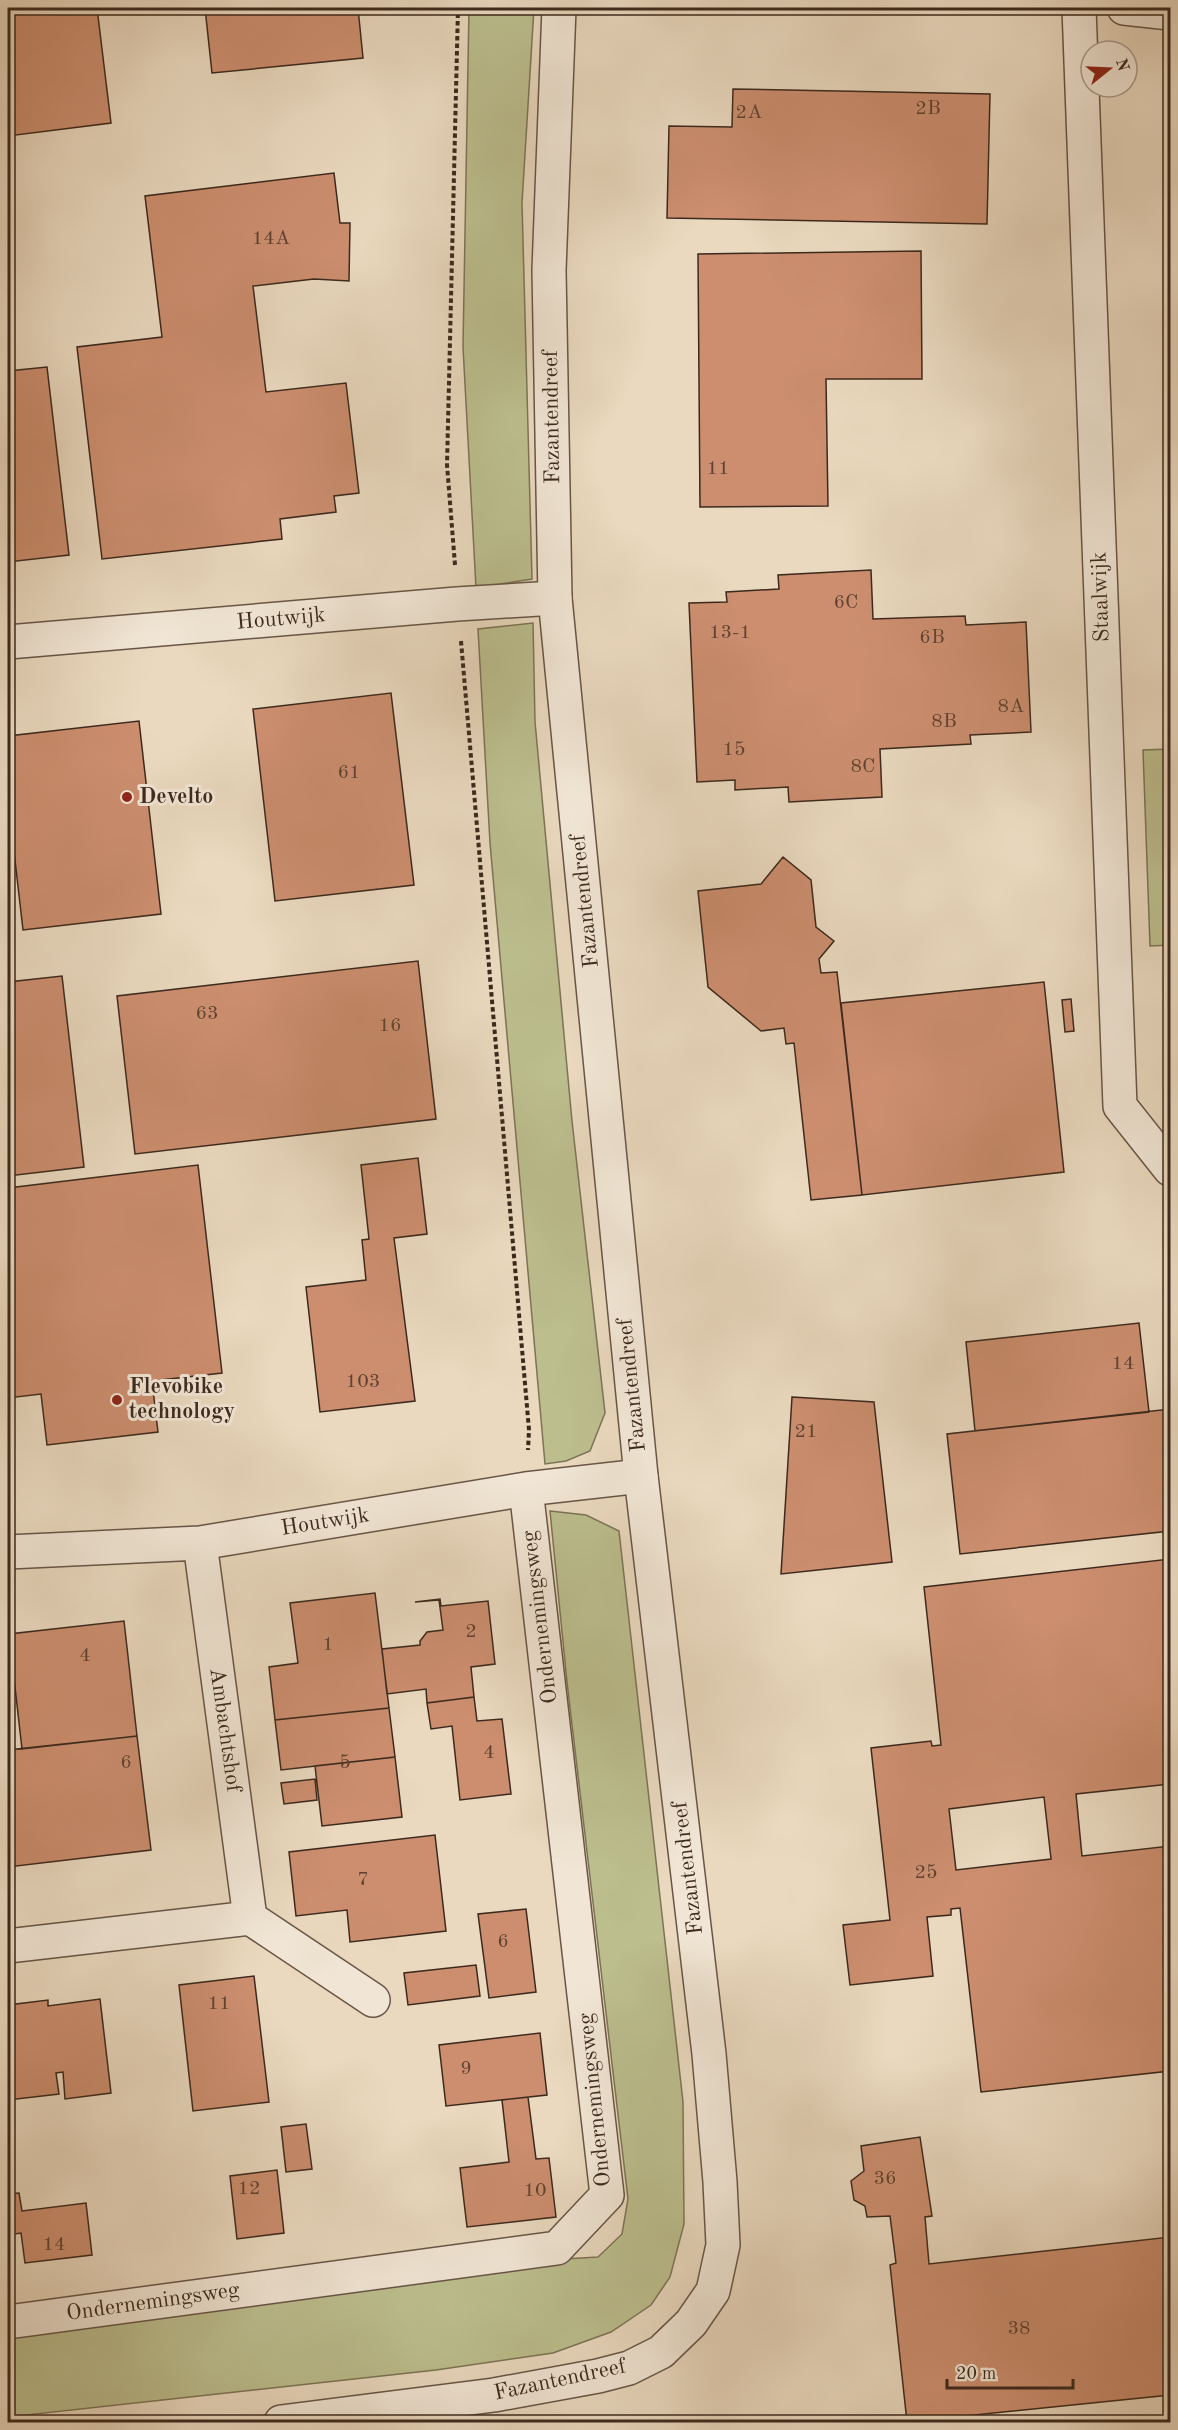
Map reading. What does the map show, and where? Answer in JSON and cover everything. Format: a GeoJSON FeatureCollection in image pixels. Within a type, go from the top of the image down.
{"type":"FeatureCollection","features":[{"type":"Feature","properties":{"kind":"street","name":"Fazantendreef"},"geometry":{"type":"LineString","coordinates":[[280,2422],[313,2421],[494,2395],[629,2368],[661,2352],[691,2323],[713,2291],[723,2245],[719,2170],[703,1996],[641,1476],[555,598],[549,270],[559,8]]}},
{"type":"Feature","properties":{"kind":"street","name":"Staalwijk"},"geometry":{"type":"LineString","coordinates":[[1079,8],[1120,1106],[1170,1169]]}},
{"type":"Feature","properties":{"kind":"street"},"geometry":{"type":"LineString","coordinates":[[1124,8],[1170,13]]}},
{"type":"Feature","properties":{"kind":"street","name":"Houtwijk"},"geometry":{"type":"LineString","coordinates":[[8,642],[457,604],[555,598]]}},
{"type":"Feature","properties":{"kind":"street","name":"Houtwijk"},"geometry":{"type":"LineString","coordinates":[[8,1552],[200,1543],[526,1489],[641,1476]]}},
{"type":"Feature","properties":{"kind":"street","name":"Ondernemingsweg"},"geometry":{"type":"LineString","coordinates":[[8,2322],[557,2248],[607,2195],[526,1489]]}},
{"type":"Feature","properties":{"kind":"street","name":"Ambachtshof"},"geometry":{"type":"LineString","coordinates":[[200,1543],[250,1918]]}},
{"type":"Feature","properties":{"kind":"street"},"geometry":{"type":"LineString","coordinates":[[8,1946],[250,1918],[373,2000]]}},
{"type":"Feature","properties":{"kind":"path"},"geometry":{"type":"LineString","coordinates":[[458,8],[447,465],[457,604],[529,1430],[526,1489]]}},
{"type":"Feature","properties":{"kind":"green space"},"geometry":{"type":"Polygon","coordinates":[[[469,8],[534,8],[522,203],[532,579],[476,588],[463,347],[469,8]]]}},
{"type":"Feature","properties":{"kind":"green space"},"geometry":{"type":"Polygon","coordinates":[[[533,623],[535,722],[572,1121],[605,1413],[590,1451],[566,1461],[545,1464],[490,843],[478,629],[533,623]]]}},
{"type":"Feature","properties":{"kind":"green space"},"geometry":{"type":"Polygon","coordinates":[[[1170,749],[1170,945],[1150,946],[1143,750],[1170,749]]]}},
{"type":"Feature","properties":{"kind":"green space"},"geometry":{"type":"Polygon","coordinates":[[[550,1511],[586,1515],[619,1531],[683,2102],[684,2224],[670,2277],[651,2305],[611,2332],[553,2353],[436,2370],[8,2417],[8,2326],[564,2259],[598,2257],[622,2234],[628,2199],[567,1682],[550,1511]]]}},
{"type":"Feature","properties":{"kind":"building"},"geometry":{"type":"Polygon","coordinates":[[[8,8],[97,8],[111,123],[8,136],[8,8]]]}},
{"type":"Feature","properties":{"kind":"building"},"geometry":{"type":"Polygon","coordinates":[[[205,8],[358,8],[363,58],[212,73],[205,8]]]}},
{"type":"Feature","properties":{"kind":"building"},"geometry":{"type":"Polygon","coordinates":[[[733,89],[990,94],[987,224],[667,218],[669,126],[732,127],[733,89]]]}},
{"type":"Feature","properties":{"kind":"building"},"geometry":{"type":"Polygon","coordinates":[[[334,173],[340,223],[350,223],[349,281],[314,279],[253,286],[266,392],[346,383],[359,493],[334,496],[336,512],[280,519],[282,539],[102,559],[77,347],[162,337],[145,196],[334,173]]]}},
{"type":"Feature","properties":{"kind":"building"},"geometry":{"type":"Polygon","coordinates":[[[921,251],[922,379],[826,379],[828,506],[700,507],[698,254],[921,251]]]}},
{"type":"Feature","properties":{"kind":"building"},"geometry":{"type":"Polygon","coordinates":[[[47,367],[69,555],[8,562],[8,371],[47,367]]]}},
{"type":"Feature","properties":{"kind":"building"},"geometry":{"type":"Polygon","coordinates":[[[871,570],[873,619],[965,616],[966,625],[1026,622],[1031,732],[970,735],[971,744],[880,749],[882,797],[789,802],[788,787],[735,790],[735,780],[697,782],[689,603],[727,602],[726,592],[779,589],[778,575],[871,570]]]}},
{"type":"Feature","properties":{"kind":"building"},"geometry":{"type":"Polygon","coordinates":[[[391,693],[414,885],[275,901],[253,709],[391,693]]]}},
{"type":"Feature","properties":{"kind":"building"},"geometry":{"type":"Polygon","coordinates":[[[139,721],[161,914],[23,930],[8,799],[8,736],[139,721]]]}},
{"type":"Feature","properties":{"kind":"building"},"geometry":{"type":"Polygon","coordinates":[[[783,857],[811,880],[816,927],[834,941],[819,959],[821,973],[837,972],[862,1195],[811,1200],[794,1043],[786,1044],[784,1028],[761,1031],[708,987],[698,891],[761,884],[783,857]]]}},
{"type":"Feature","properties":{"kind":"building"},"geometry":{"type":"Polygon","coordinates":[[[418,961],[436,1119],[135,1154],[117,996],[418,961]]]}},
{"type":"Feature","properties":{"kind":"building"},"geometry":{"type":"Polygon","coordinates":[[[62,976],[84,1167],[8,1176],[8,982],[62,976]]]}},
{"type":"Feature","properties":{"kind":"building"},"geometry":{"type":"Polygon","coordinates":[[[1044,982],[1064,1172],[862,1195],[841,1003],[1044,982]]]}},
{"type":"Feature","properties":{"kind":"building"},"geometry":{"type":"Polygon","coordinates":[[[1071,999],[1074,1031],[1065,1032],[1062,1000],[1071,999]]]}},
{"type":"Feature","properties":{"kind":"building"},"geometry":{"type":"Polygon","coordinates":[[[418,1158],[427,1234],[394,1238],[415,1401],[320,1412],[306,1287],[366,1280],[362,1240],[369,1239],[361,1165],[418,1158]]]}},
{"type":"Feature","properties":{"kind":"building"},"geometry":{"type":"Polygon","coordinates":[[[198,1165],[222,1373],[152,1381],[158,1432],[47,1445],[41,1394],[8,1398],[8,1188],[198,1165]]]}},
{"type":"Feature","properties":{"kind":"building"},"geometry":{"type":"Polygon","coordinates":[[[1139,1323],[1149,1412],[975,1431],[966,1342],[1139,1323]]]}},
{"type":"Feature","properties":{"kind":"building"},"geometry":{"type":"Polygon","coordinates":[[[792,1397],[874,1402],[892,1562],[781,1574],[792,1397]]]}},
{"type":"Feature","properties":{"kind":"building"},"geometry":{"type":"Polygon","coordinates":[[[1170,1409],[1170,1531],[960,1554],[947,1434],[1170,1409]]]}},
{"type":"Feature","properties":{"kind":"building"},"geometry":{"type":"Polygon","coordinates":[[[1170,1559],[1170,1784],[1076,1794],[1082,1856],[1170,1846],[1170,2071],[981,2092],[960,1908],[951,1909],[951,1915],[927,1917],[933,1976],[850,1985],[843,1925],[890,1920],[871,1748],[931,1741],[932,1746],[941,1745],[924,1587],[1170,1559]],[[1044,1797],[949,1809],[956,1870],[1051,1859],[1044,1797]]]}},
{"type":"Feature","properties":{"kind":"building"},"geometry":{"type":"Polygon","coordinates":[[[375,1593],[389,1708],[275,1720],[269,1667],[298,1663],[290,1603],[375,1593]]]}},
{"type":"Feature","properties":{"kind":"building"},"geometry":{"type":"Polygon","coordinates":[[[440,1599],[441,1606],[488,1601],[495,1664],[471,1667],[474,1697],[427,1703],[426,1689],[387,1694],[382,1649],[420,1645],[420,1641],[427,1632],[443,1630],[439,1600],[415,1602],[440,1599]]]}},
{"type":"Feature","properties":{"kind":"building"},"geometry":{"type":"Polygon","coordinates":[[[124,1621],[137,1736],[22,1749],[9,1634],[124,1621]]]}},
{"type":"Feature","properties":{"kind":"building"},"geometry":{"type":"Polygon","coordinates":[[[474,1697],[477,1721],[502,1719],[511,1794],[460,1800],[452,1726],[431,1729],[427,1703],[474,1697]]]}},
{"type":"Feature","properties":{"kind":"building"},"geometry":{"type":"Polygon","coordinates":[[[389,1708],[395,1757],[281,1770],[275,1720],[389,1708]]]}},
{"type":"Feature","properties":{"kind":"building"},"geometry":{"type":"Polygon","coordinates":[[[137,1736],[151,1850],[8,1867],[8,1750],[137,1736]]]}},
{"type":"Feature","properties":{"kind":"building"},"geometry":{"type":"Polygon","coordinates":[[[395,1757],[402,1817],[322,1826],[315,1766],[395,1757]]]}},
{"type":"Feature","properties":{"kind":"building"},"geometry":{"type":"Polygon","coordinates":[[[315,1779],[317,1800],[284,1804],[281,1783],[315,1779]]]}},
{"type":"Feature","properties":{"kind":"building"},"geometry":{"type":"Polygon","coordinates":[[[435,1835],[446,1931],[350,1942],[347,1910],[296,1916],[289,1852],[435,1835]]]}},
{"type":"Feature","properties":{"kind":"building"},"geometry":{"type":"Polygon","coordinates":[[[526,1909],[536,1992],[489,1998],[478,1914],[526,1909]]]}},
{"type":"Feature","properties":{"kind":"building"},"geometry":{"type":"Polygon","coordinates":[[[476,1965],[480,1996],[408,2005],[404,1973],[476,1965]]]}},
{"type":"Feature","properties":{"kind":"building"},"geometry":{"type":"Polygon","coordinates":[[[254,1976],[269,2102],[193,2111],[179,1985],[254,1976]]]}},
{"type":"Feature","properties":{"kind":"building"},"geometry":{"type":"Polygon","coordinates":[[[100,1999],[111,2093],[65,2099],[63,2072],[56,2073],[59,2094],[8,2100],[8,2005],[48,2000],[48,2006],[100,1999]]]}},
{"type":"Feature","properties":{"kind":"building"},"geometry":{"type":"Polygon","coordinates":[[[540,2033],[547,2095],[446,2106],[439,2045],[540,2033]]]}},
{"type":"Feature","properties":{"kind":"building"},"geometry":{"type":"Polygon","coordinates":[[[528,2097],[536,2159],[549,2158],[556,2217],[467,2227],[460,2168],[509,2162],[502,2100],[528,2097]]]}},
{"type":"Feature","properties":{"kind":"building"},"geometry":{"type":"Polygon","coordinates":[[[306,2124],[312,2169],[286,2172],[281,2127],[306,2124]]]}},
{"type":"Feature","properties":{"kind":"building"},"geometry":{"type":"Polygon","coordinates":[[[920,2137],[932,2216],[925,2217],[929,2264],[1170,2237],[1170,2395],[907,2422],[890,2265],[896,2263],[890,2216],[867,2217],[865,2206],[854,2200],[851,2181],[864,2171],[861,2146],[920,2137]]]}},
{"type":"Feature","properties":{"kind":"building"},"geometry":{"type":"Polygon","coordinates":[[[277,2170],[284,2233],[237,2239],[230,2176],[277,2170]]]}},
{"type":"Feature","properties":{"kind":"building"},"geometry":{"type":"Polygon","coordinates":[[[19,2193],[22,2211],[86,2203],[92,2255],[25,2263],[21,2233],[8,2235],[8,2194],[19,2193]]]}},
{"type":"Feature","properties":{"kind":"place","name":"Develto"},"geometry":{"type":"Point","coordinates":[127,797]}},
{"type":"Feature","properties":{"kind":"place","name":"Flevobike technology"},"geometry":{"type":"Point","coordinates":[117,1400]}}]}
